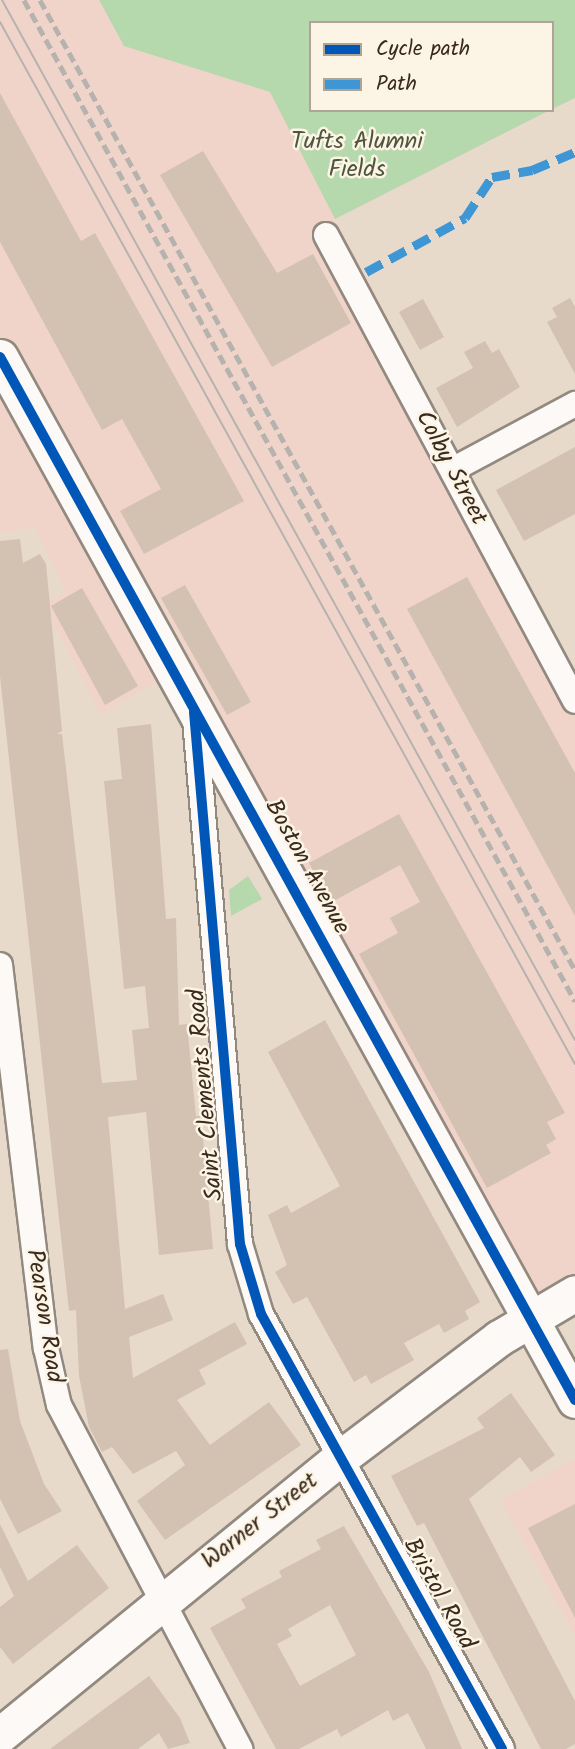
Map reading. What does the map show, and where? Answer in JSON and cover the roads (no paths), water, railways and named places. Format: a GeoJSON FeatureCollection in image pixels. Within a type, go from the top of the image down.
{"type":"FeatureCollection","features":[{"type":"Feature","properties":{"kind":"street","name":"Colby Street"},"geometry":{"type":"LineString","coordinates":[[326,235],[452,470],[567,668],[575,701]]}},
{"type":"Feature","properties":{"kind":"street","name":"Boston Avenue"},"geometry":{"type":"LineString","coordinates":[[5,377],[193,705],[575,1400]]}},
{"type":"Feature","properties":{"kind":"street"},"geometry":{"type":"LineString","coordinates":[[452,470],[575,404]]}},
{"type":"Feature","properties":{"kind":"street","name":"Saint Clements Road"},"geometry":{"type":"LineString","coordinates":[[193,705],[240,1244],[261,1314],[339,1459]]}},
{"type":"Feature","properties":{"kind":"street","name":"Pearson Road"},"geometry":{"type":"LineString","coordinates":[[0,965],[46,1348],[59,1405],[159,1600],[240,1749]]}},
{"type":"Feature","properties":{"kind":"street","name":"Warner Street"},"geometry":{"type":"LineString","coordinates":[[0,1735],[159,1600],[339,1459],[530,1320],[575,1293]]}},
{"type":"Feature","properties":{"kind":"street","name":"Bristol Road"},"geometry":{"type":"LineString","coordinates":[[339,1459],[502,1749]]}},
{"type":"Feature","properties":{"kind":"tram line"},"geometry":{"type":"LineString","coordinates":[[2,0],[575,1040]]}},
{"type":"Feature","properties":{"kind":"tram line"},"geometry":{"type":"LineString","coordinates":[[0,22],[575,1064]]}},
{"type":"Feature","properties":{"kind":"railway"},"geometry":{"type":"LineString","coordinates":[[24,0],[575,1001]]}},
{"type":"Feature","properties":{"kind":"railway"},"geometry":{"type":"LineString","coordinates":[[40,0],[575,970]]}},
{"type":"Feature","properties":{"kind":"park label","name":"Tufts Alumni Fields"},"geometry":{"type":"Point","coordinates":[357,156]}}]}
